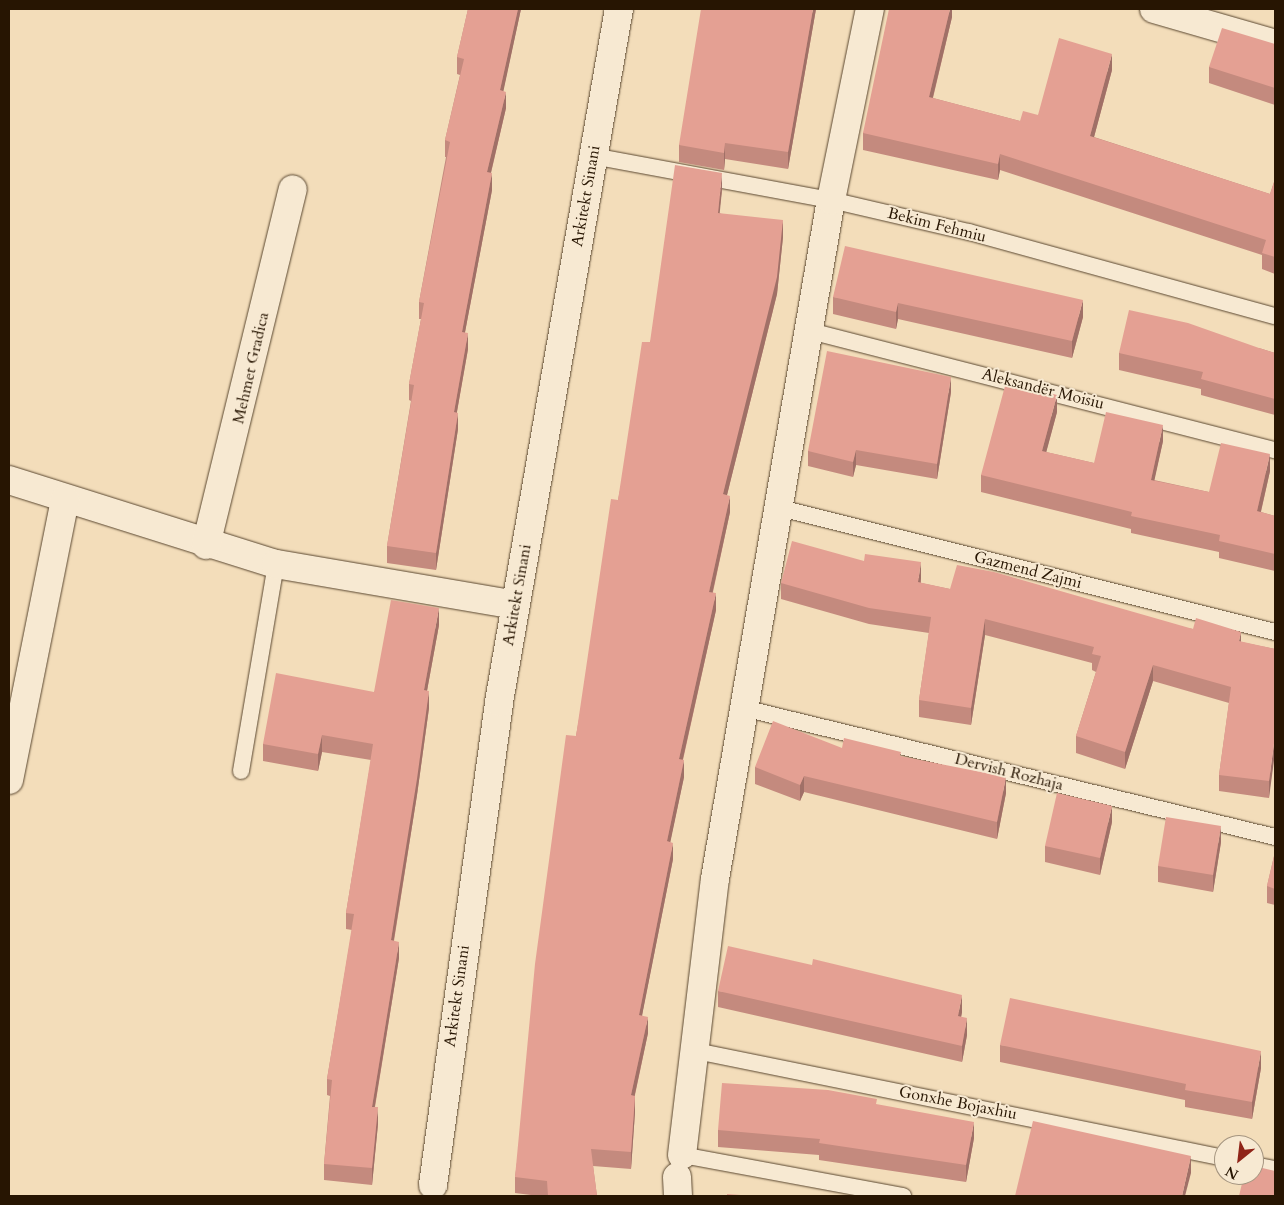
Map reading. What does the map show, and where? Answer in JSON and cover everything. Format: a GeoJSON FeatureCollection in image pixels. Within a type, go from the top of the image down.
{"type":"FeatureCollection","features":[{"type":"Feature","properties":{"kind":"street","name":"Arkitekt Sinani"},"geometry":{"type":"LineString","coordinates":[[433,1185],[480,828],[515,605],[619,9]]}},
{"type":"Feature","properties":{"kind":"street"},"geometry":{"type":"LineString","coordinates":[[679,1176],[691,1050],[743,708],[780,508],[831,200],[870,9]]}},
{"type":"Feature","properties":{"kind":"street"},"geometry":{"type":"LineString","coordinates":[[1154,9],[1275,44]]}},
{"type":"Feature","properties":{"kind":"street","name":"Mehmet Gradica"},"geometry":{"type":"LineString","coordinates":[[206,545],[293,189]]}},
{"type":"Feature","properties":{"kind":"street"},"geometry":{"type":"LineString","coordinates":[[9,480],[64,500],[206,545],[276,564],[515,605]]}},
{"type":"Feature","properties":{"kind":"street"},"geometry":{"type":"LineString","coordinates":[[9,780],[64,500]]}},
{"type":"Feature","properties":{"kind":"lane","name":"Bekim Fehmiu"},"geometry":{"type":"LineString","coordinates":[[593,156],[831,200],[969,232],[1275,316]]}},
{"type":"Feature","properties":{"kind":"lane","name":"Aleksandër Moisiu"},"geometry":{"type":"LineString","coordinates":[[810,331],[1275,450]]}},
{"type":"Feature","properties":{"kind":"lane","name":"Gazmend Zajmi"},"geometry":{"type":"LineString","coordinates":[[780,508],[1275,632]]}},
{"type":"Feature","properties":{"kind":"lane"},"geometry":{"type":"LineString","coordinates":[[241,771],[276,564]]}},
{"type":"Feature","properties":{"kind":"lane","name":"Dervish Rozhaja"},"geometry":{"type":"LineString","coordinates":[[743,708],[1275,837]]}},
{"type":"Feature","properties":{"kind":"lane","name":"Gonxhe Bojaxhiu"},"geometry":{"type":"LineString","coordinates":[[691,1050],[1214,1156]]}},
{"type":"Feature","properties":{"kind":"lane"},"geometry":{"type":"LineString","coordinates":[[679,1176],[903,1196]]}},
{"type":"Feature","properties":{"kind":"building"},"geometry":{"type":"Polygon","coordinates":[[[468,9],[518,9],[500,90],[506,92],[487,172],[492,173],[462,332],[468,333],[454,412],[458,413],[436,553],[387,546],[414,385],[409,384],[424,303],[419,302],[450,142],[445,140],[464,59],[457,57],[468,9]]]}},
{"type":"Feature","properties":{"kind":"building"},"geometry":{"type":"Polygon","coordinates":[[[701,9],[813,9],[788,152],[725,143],[724,153],[679,145],[701,9]]]}},
{"type":"Feature","properties":{"kind":"building"},"geometry":{"type":"Polygon","coordinates":[[[889,9],[950,9],[929,97],[1020,121],[1023,111],[1038,115],[1059,38],[1112,54],[1090,136],[1270,194],[1275,179],[1275,257],[1262,253],[1266,240],[1000,154],[998,164],[863,133],[889,9]]]}},
{"type":"Feature","properties":{"kind":"building"},"geometry":{"type":"Polygon","coordinates":[[[1222,28],[1275,44],[1275,88],[1209,67],[1222,28]]]}},
{"type":"Feature","properties":{"kind":"building"},"geometry":{"type":"Polygon","coordinates":[[[675,165],[722,173],[718,213],[783,220],[777,277],[723,494],[730,496],[709,592],[716,593],[679,759],[684,760],[667,841],[673,843],[639,1015],[648,1017],[631,1095],[635,1096],[631,1152],[591,1149],[597,1196],[548,1196],[547,1181],[515,1177],[535,964],[566,735],[576,736],[611,499],[618,500],[642,342],[650,342],[675,165]]]}},
{"type":"Feature","properties":{"kind":"building"},"geometry":{"type":"Polygon","coordinates":[[[845,246],[1083,300],[1072,341],[898,303],[896,312],[833,297],[845,246]]]}},
{"type":"Feature","properties":{"kind":"building"},"geometry":{"type":"Polygon","coordinates":[[[1129,310],[1188,323],[1275,353],[1275,399],[1201,379],[1203,372],[1119,353],[1129,310]]]}},
{"type":"Feature","properties":{"kind":"building"},"geometry":{"type":"Polygon","coordinates":[[[827,351],[951,377],[937,464],[856,450],[853,462],[808,451],[827,351]]]}},
{"type":"Feature","properties":{"kind":"building"},"geometry":{"type":"Polygon","coordinates":[[[1016,384],[1057,395],[1042,451],[1094,463],[1106,412],[1163,425],[1151,480],[1209,492],[1221,443],[1270,454],[1257,511],[1275,516],[1275,554],[1219,541],[1220,535],[1131,516],[1132,512],[981,475],[1005,386],[1015,388],[1016,384]]]}},
{"type":"Feature","properties":{"kind":"building"},"geometry":{"type":"Polygon","coordinates":[[[792,541],[864,561],[865,554],[921,562],[918,582],[950,589],[957,565],[994,572],[1193,629],[1196,618],[1241,632],[1239,641],[1275,649],[1275,736],[1269,781],[1219,775],[1231,687],[1153,665],[1125,752],[1076,736],[1101,656],[1092,654],[1094,647],[985,619],[971,708],[919,700],[931,617],[869,608],[781,583],[792,541]]]}},
{"type":"Feature","properties":{"kind":"building"},"geometry":{"type":"Polygon","coordinates":[[[391,600],[439,608],[424,690],[429,691],[391,940],[399,942],[372,1107],[378,1107],[372,1168],[324,1164],[332,1080],[327,1079],[354,914],[346,913],[373,744],[322,735],[318,754],[263,744],[276,673],[374,692],[391,600]]]}},
{"type":"Feature","properties":{"kind":"building"},"geometry":{"type":"Polygon","coordinates":[[[773,721],[842,748],[844,738],[901,752],[900,756],[1006,777],[997,822],[804,776],[800,785],[755,767],[773,721]]]}},
{"type":"Feature","properties":{"kind":"building"},"geometry":{"type":"Polygon","coordinates":[[[1057,793],[1112,806],[1100,858],[1045,846],[1057,793]]]}},
{"type":"Feature","properties":{"kind":"building"},"geometry":{"type":"Polygon","coordinates":[[[1166,817],[1221,826],[1213,875],[1158,866],[1166,817]]]}},
{"type":"Feature","properties":{"kind":"building"},"geometry":{"type":"Polygon","coordinates":[[[1275,852],[1275,889],[1267,886],[1275,852]]]}},
{"type":"Feature","properties":{"kind":"building"},"geometry":{"type":"Polygon","coordinates":[[[728,946],[812,965],[813,959],[962,995],[958,1016],[967,1018],[962,1046],[718,991],[728,946]]]}},
{"type":"Feature","properties":{"kind":"building"},"geometry":{"type":"Polygon","coordinates":[[[1010,998],[1261,1051],[1252,1102],[1185,1090],[1186,1084],[1000,1045],[1010,998]]]}},
{"type":"Feature","properties":{"kind":"building"},"geometry":{"type":"Polygon","coordinates":[[[722,1083],[828,1090],[877,1099],[876,1104],[974,1122],[966,1165],[819,1143],[820,1139],[718,1130],[722,1083]]]}},
{"type":"Feature","properties":{"kind":"building"},"geometry":{"type":"Polygon","coordinates":[[[1033,1121],[1191,1156],[1182,1196],[1015,1196],[1033,1121]]]}},
{"type":"Feature","properties":{"kind":"building"},"geometry":{"type":"Polygon","coordinates":[[[1264,1168],[1275,1171],[1275,1196],[1239,1196],[1242,1185],[1264,1185],[1264,1168]]]}},
{"type":"Feature","properties":{"kind":"building"},"geometry":{"type":"Polygon","coordinates":[[[727,1194],[754,1196],[727,1196],[727,1194]]]}}]}
